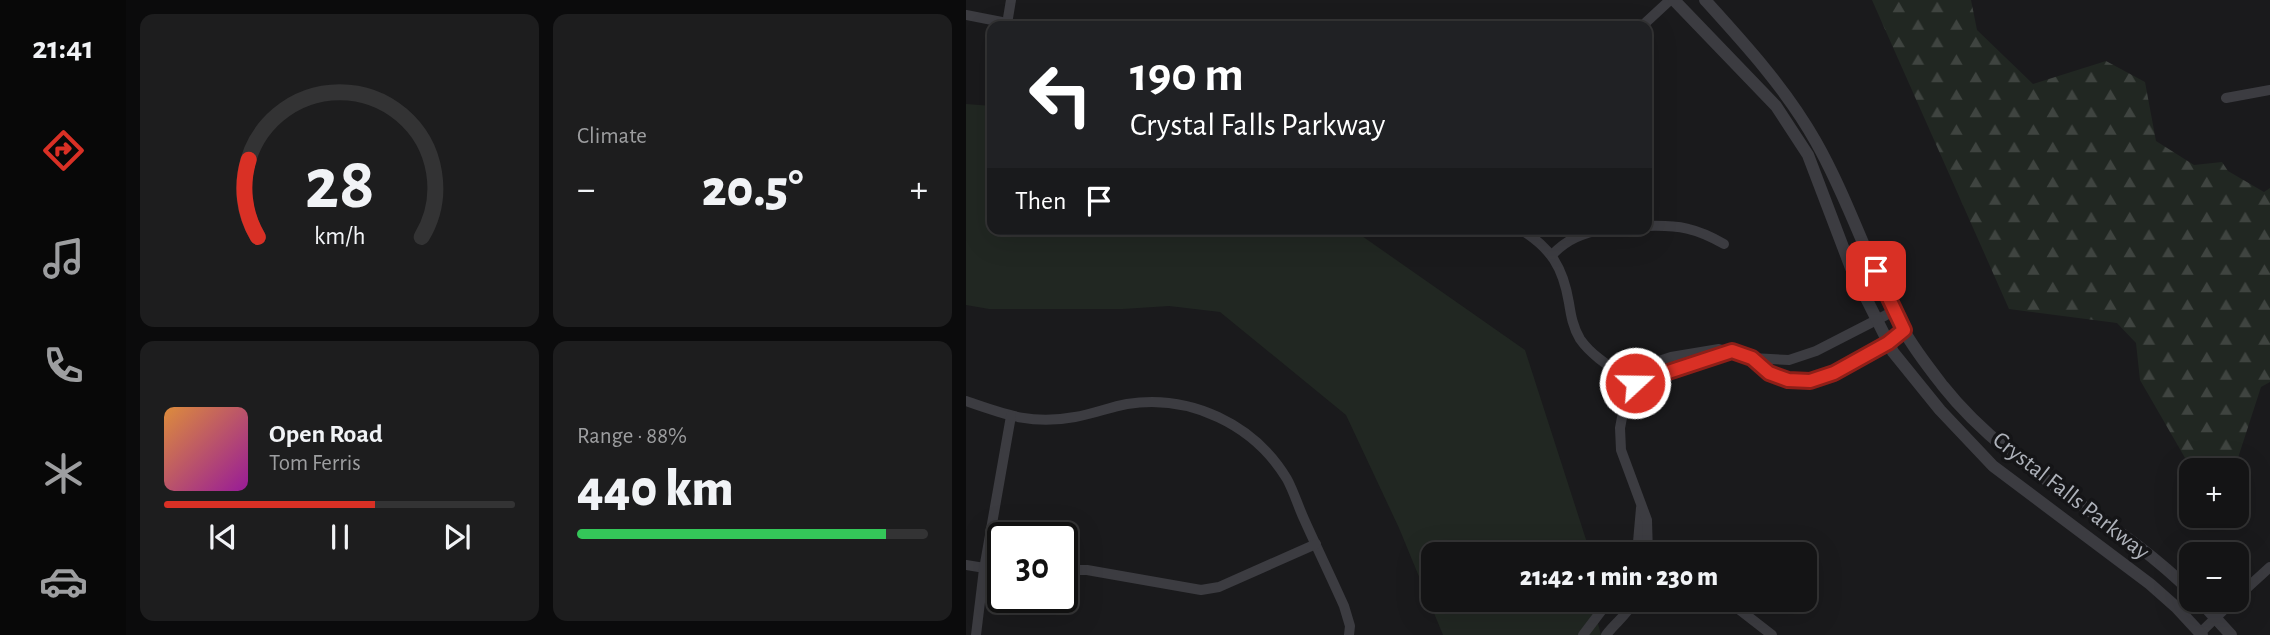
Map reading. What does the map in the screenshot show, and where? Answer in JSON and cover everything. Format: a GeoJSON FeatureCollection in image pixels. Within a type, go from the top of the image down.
{"type":"FeatureCollection","features":[{"type":"Feature","properties":{"kind":"street"},"geometry":{"type":"LineString","coordinates":[[1008,21],[1011,0]]}},
{"type":"Feature","properties":{"kind":"street"},"geometry":{"type":"LineString","coordinates":[[1648,21],[1672,0]]}},
{"type":"Feature","properties":{"kind":"street","name":"Crystal Falls Parkway"},"geometry":{"type":"LineString","coordinates":[[1672,0],[1776,106],[1808,155],[1842,247],[1888,343],[1940,410],[1993,467],[2150,584],[2201,634]]}},
{"type":"Feature","properties":{"kind":"street","name":"Crystal Falls Parkway"},"geometry":{"type":"LineString","coordinates":[[1705,0],[1792,104],[1816,142],[1904,330],[1966,414],[1992,438],[2141,549],[2179,582]]}},
{"type":"Feature","properties":{"kind":"street"},"geometry":{"type":"LineString","coordinates":[[966,15],[993,21]]}},
{"type":"Feature","properties":{"kind":"street"},"geometry":{"type":"LineString","coordinates":[[2226,99],[2270,90]]}},
{"type":"Feature","properties":{"kind":"street"},"geometry":{"type":"LineString","coordinates":[[1652,226],[1687,227],[1702,231],[1724,244]]}},
{"type":"Feature","properties":{"kind":"street"},"geometry":{"type":"LineString","coordinates":[[1530,235],[1552,255],[1565,284],[1572,322],[1578,336],[1599,359],[1635,383]]}},
{"type":"Feature","properties":{"kind":"street"},"geometry":{"type":"LineString","coordinates":[[1552,255],[1563,243],[1578,235]]}},
{"type":"Feature","properties":{"kind":"street"},"geometry":{"type":"LineString","coordinates":[[1648,542],[1647,520],[1621,450],[1620,428],[1624,407],[1635,383],[1732,351],[1752,358],[1789,360],[1803,356],[1894,311]]}},
{"type":"Feature","properties":{"kind":"street"},"geometry":{"type":"LineString","coordinates":[[1752,358],[1769,373],[1788,380],[1810,381],[1834,373],[1888,343],[1904,330]]}},
{"type":"Feature","properties":{"kind":"street"},"geometry":{"type":"LineString","coordinates":[[966,401],[1019,419],[1046,420],[1076,417],[1127,404],[1175,403],[1230,422],[1259,444],[1286,479],[1344,606],[1350,626],[1349,635]]}},
{"type":"Feature","properties":{"kind":"street"},"geometry":{"type":"LineString","coordinates":[[976,635],[984,569],[1011,416]]}},
{"type":"Feature","properties":{"kind":"street"},"geometry":{"type":"LineString","coordinates":[[2036,499],[2048,480]]}},
{"type":"Feature","properties":{"kind":"street"},"geometry":{"type":"LineString","coordinates":[[1638,542],[1641,507]]}},
{"type":"Feature","properties":{"kind":"street"},"geometry":{"type":"LineString","coordinates":[[1078,570],[1201,590],[1231,583],[1316,544]]}},
{"type":"Feature","properties":{"kind":"street"},"geometry":{"type":"LineString","coordinates":[[966,565],[987,569]]}},
{"type":"Feature","properties":{"kind":"street"},"geometry":{"type":"LineString","coordinates":[[2249,586],[2270,567]]}},
{"type":"Feature","properties":{"kind":"street"},"geometry":{"type":"LineString","coordinates":[[1583,635],[1600,612]]}},
{"type":"Feature","properties":{"kind":"street"},"geometry":{"type":"LineString","coordinates":[[1606,635],[1629,612]]}},
{"type":"Feature","properties":{"kind":"street"},"geometry":{"type":"LineString","coordinates":[[1742,612],[1772,635]]}},
{"type":"Feature","properties":{"kind":"street"},"geometry":{"type":"LineString","coordinates":[[2211,612],[2231,635]]}},
{"type":"Feature","properties":{"kind":"street"},"geometry":{"type":"LineString","coordinates":[[2201,634],[2220,612]]}},
{"type":"Feature","properties":{"kind":"green space"},"geometry":{"type":"Polygon","coordinates":[[[1872,0],[1971,0],[1977,30],[2033,84],[2106,61],[2145,82],[2156,141],[2194,165],[2222,162],[2228,171],[2264,192],[2270,188],[2270,382],[2261,387],[2238,458],[2185,458],[2140,380],[2136,343],[2117,323],[2009,309],[1872,0]]]}},
{"type":"Feature","properties":{"kind":"green space"},"geometry":{"type":"Polygon","coordinates":[[[966,104],[987,106],[987,235],[1361,235],[1525,350],[1587,542],[1421,542],[1421,582],[1346,415],[1220,312],[1169,306],[1123,309],[989,309],[966,305],[966,104]]]}},
{"type":"Feature","properties":{"kind":"green space"},"geometry":{"type":"Polygon","coordinates":[[[1434,612],[1595,612],[1601,635],[1443,635],[1434,612]]]}},
{"type":"Feature","properties":{"kind":"route"},"geometry":{"type":"LineString","coordinates":[[1635,383],[1732,351],[1752,358],[1769,373],[1788,380],[1810,381],[1834,373],[1888,343],[1904,330],[1876,271]]}}]}
